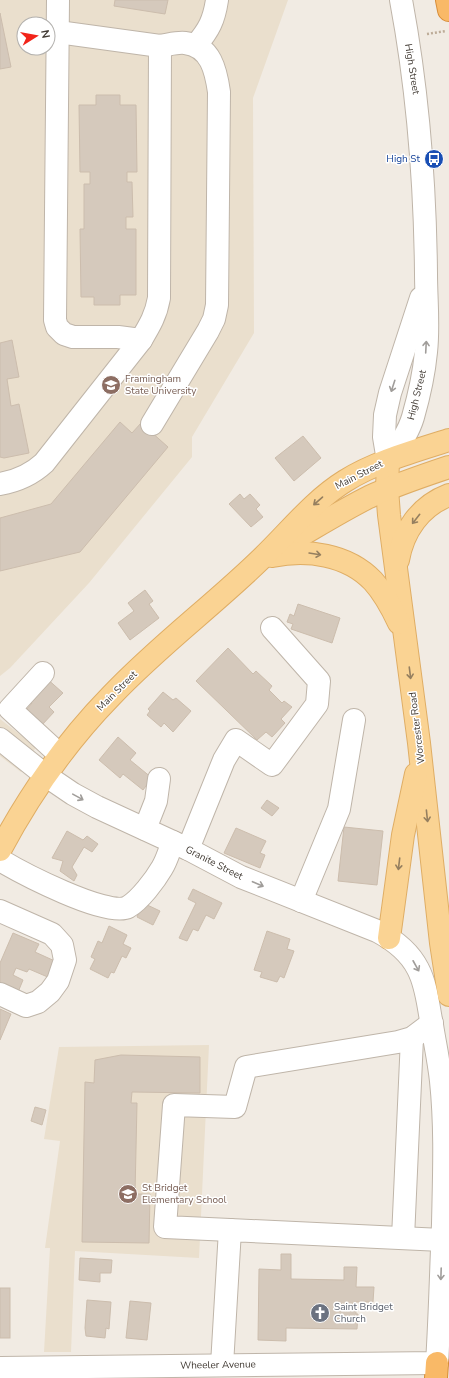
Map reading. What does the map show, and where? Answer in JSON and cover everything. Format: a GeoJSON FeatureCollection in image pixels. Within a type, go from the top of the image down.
{"type":"FeatureCollection","features":[{"type":"Feature","properties":{"kind":"highway"},"geometry":{"type":"LineString","coordinates":[[447,0],[449,10]]}},
{"type":"Feature","properties":{"kind":"main road","name":"Main Street"},"geometry":{"type":"LineString","coordinates":[[0,850],[45,775],[85,724],[111,695],[263,557],[312,506],[328,492],[347,480],[388,461],[447,441]]}},
{"type":"Feature","properties":{"kind":"main road","name":"Worcester Road"},"geometry":{"type":"LineString","coordinates":[[388,461],[387,489],[389,515],[419,743],[441,943],[449,995]]}},
{"type":"Feature","properties":{"kind":"main road","name":"Main Street"},"geometry":{"type":"LineString","coordinates":[[263,557],[345,509],[387,489],[448,467]]}},
{"type":"Feature","properties":{"kind":"main road"},"geometry":{"type":"LineString","coordinates":[[396,572],[400,547],[414,520],[428,507],[448,496]]}},
{"type":"Feature","properties":{"kind":"main road"},"geometry":{"type":"LineString","coordinates":[[263,557],[285,553],[314,553],[329,556],[359,570],[372,581],[392,609],[405,634]]}},
{"type":"Feature","properties":{"kind":"main road"},"geometry":{"type":"LineString","coordinates":[[389,938],[403,835],[418,768],[419,743]]}},
{"type":"Feature","properties":{"kind":"street"},"geometry":{"type":"LineString","coordinates":[[58,0],[55,320],[57,327],[64,334],[73,337],[118,337],[141,340]]}},
{"type":"Feature","properties":{"kind":"street"},"geometry":{"type":"LineString","coordinates":[[196,45],[213,22],[217,0]]}},
{"type":"Feature","properties":{"kind":"street","name":"High Street"},"geometry":{"type":"LineString","coordinates":[[388,461],[401,444],[413,418],[424,372],[427,331],[424,190],[418,111],[401,0]]}},
{"type":"Feature","properties":{"kind":"street"},"geometry":{"type":"LineString","coordinates":[[58,32],[160,46],[184,42],[196,45],[206,52],[216,75],[218,92],[217,305],[214,319],[208,331],[152,424]]}},
{"type":"Feature","properties":{"kind":"street"},"geometry":{"type":"LineString","coordinates":[[0,484],[23,478],[44,463],[141,340],[157,311],[159,298],[160,46]]}},
{"type":"Feature","properties":{"kind":"street"},"geometry":{"type":"LineString","coordinates":[[0,850],[58,890],[109,908],[127,908],[142,895],[181,846],[224,760],[236,740],[272,765],[317,704],[320,681],[272,628]]}},
{"type":"Feature","properties":{"kind":"street"},"geometry":{"type":"LineString","coordinates":[[43,673],[10,709],[60,755]]}},
{"type":"Feature","properties":{"kind":"street"},"geometry":{"type":"LineString","coordinates":[[301,901],[339,809],[354,720]]}},
{"type":"Feature","properties":{"kind":"street","name":"Granite Street"},"geometry":{"type":"LineString","coordinates":[[0,739],[45,775],[97,807],[181,846],[241,877],[376,931],[389,938]]}},
{"type":"Feature","properties":{"kind":"street"},"geometry":{"type":"LineString","coordinates":[[144,829],[156,801],[159,779]]}},
{"type":"Feature","properties":{"kind":"street"},"geometry":{"type":"LineString","coordinates":[[0,911],[52,934],[62,946],[65,960],[58,981],[50,992],[38,1002],[26,1006],[0,994]]}},
{"type":"Feature","properties":{"kind":"street"},"geometry":{"type":"LineString","coordinates":[[389,938],[406,952],[419,970],[425,986],[438,1058],[443,1109],[444,1173],[440,1309],[436,1370]]}},
{"type":"Feature","properties":{"kind":"street"},"geometry":{"type":"LineString","coordinates":[[432,1023],[412,1038],[398,1042],[246,1067],[235,1107],[174,1105],[165,1227],[442,1240]]}},
{"type":"Feature","properties":{"kind":"street"},"geometry":{"type":"LineString","coordinates":[[403,1238],[412,1038]]}},
{"type":"Feature","properties":{"kind":"street"},"geometry":{"type":"LineString","coordinates":[[222,1366],[230,1230]]}},
{"type":"Feature","properties":{"kind":"street","name":"Wheeler Avenue"},"geometry":{"type":"LineString","coordinates":[[0,1368],[222,1366],[245,1372],[436,1370]]}},
{"type":"Feature","properties":{"kind":"path"},"geometry":{"type":"LineString","coordinates":[[423,35],[449,31]]}},
{"type":"Feature","properties":{"kind":"shaded area","name":"Framingham State University"},"geometry":{"type":"Polygon","coordinates":[[[0,0],[288,0],[253,98],[254,333],[192,437],[192,457],[89,583],[10,668],[0,676],[0,0]]]}},
{"type":"Feature","properties":{"kind":"shaded area"},"geometry":{"type":"Polygon","coordinates":[[[0,719],[36,747],[21,772],[0,756],[0,719]]]}},
{"type":"Feature","properties":{"kind":"shaded area","name":"St Bridget Elementary School"},"geometry":{"type":"Polygon","coordinates":[[[209,1045],[199,1258],[75,1251],[71,1352],[44,1352],[50,1248],[45,1248],[60,1141],[44,1139],[59,1047],[209,1045]]]}},
{"type":"Feature","properties":{"kind":"building"},"geometry":{"type":"Polygon","coordinates":[[[115,0],[168,0],[165,14],[114,6],[115,0]]]}},
{"type":"Feature","properties":{"kind":"building"},"geometry":{"type":"Polygon","coordinates":[[[0,13],[11,67],[0,69],[0,13]]]}},
{"type":"Feature","properties":{"kind":"building"},"geometry":{"type":"Polygon","coordinates":[[[96,95],[120,95],[120,105],[136,105],[137,172],[127,172],[127,182],[132,182],[133,217],[126,217],[126,229],[136,229],[136,295],[120,295],[120,305],[94,305],[94,297],[81,297],[80,229],[84,229],[84,184],[90,184],[90,172],[80,172],[79,105],[96,105],[96,95]]]}},
{"type":"Feature","properties":{"kind":"building"},"geometry":{"type":"Polygon","coordinates":[[[12,340],[19,377],[7,379],[11,406],[19,404],[29,453],[4,458],[0,457],[0,343],[12,340]]]}},
{"type":"Feature","properties":{"kind":"building"},"geometry":{"type":"Polygon","coordinates":[[[120,422],[132,433],[141,423],[168,447],[80,552],[0,571],[0,518],[51,504],[120,422]]]}},
{"type":"Feature","properties":{"kind":"building"},"geometry":{"type":"Polygon","coordinates":[[[303,436],[321,458],[294,481],[275,458],[303,436]]]}},
{"type":"Feature","properties":{"kind":"building"},"geometry":{"type":"Polygon","coordinates":[[[240,494],[244,499],[250,494],[260,505],[256,509],[263,517],[251,527],[229,504],[240,494]]]}},
{"type":"Feature","properties":{"kind":"building"},"geometry":{"type":"Polygon","coordinates":[[[145,590],[153,601],[149,604],[159,618],[130,640],[118,623],[134,611],[128,603],[145,590]]]}},
{"type":"Feature","properties":{"kind":"building"},"geometry":{"type":"Polygon","coordinates":[[[298,604],[340,618],[332,643],[291,629],[293,624],[287,622],[290,614],[294,616],[298,604]]]}},
{"type":"Feature","properties":{"kind":"building"},"geometry":{"type":"Polygon","coordinates":[[[228,648],[253,674],[256,671],[272,686],[269,690],[282,703],[284,701],[292,707],[281,719],[285,723],[272,737],[266,732],[257,740],[196,681],[228,648]]]}},
{"type":"Feature","properties":{"kind":"building"},"geometry":{"type":"Polygon","coordinates":[[[45,677],[63,693],[49,707],[54,712],[42,725],[26,710],[32,703],[26,699],[45,677]]]}},
{"type":"Feature","properties":{"kind":"building"},"geometry":{"type":"Polygon","coordinates":[[[163,692],[173,700],[176,698],[191,711],[173,732],[164,723],[161,727],[147,715],[150,711],[148,709],[163,692]]]}},
{"type":"Feature","properties":{"kind":"building"},"geometry":{"type":"Polygon","coordinates":[[[118,737],[136,753],[130,760],[152,778],[143,790],[123,774],[120,778],[99,760],[118,737]]]}},
{"type":"Feature","properties":{"kind":"building"},"geometry":{"type":"Polygon","coordinates":[[[267,800],[279,808],[272,816],[261,808],[267,800]]]}},
{"type":"Feature","properties":{"kind":"building"},"geometry":{"type":"Polygon","coordinates":[[[344,827],[383,831],[377,885],[338,881],[344,827]]]}},
{"type":"Feature","properties":{"kind":"building"},"geometry":{"type":"Polygon","coordinates":[[[236,828],[266,841],[260,853],[265,855],[260,868],[224,853],[236,828]]]}},
{"type":"Feature","properties":{"kind":"building"},"geometry":{"type":"Polygon","coordinates":[[[67,831],[83,840],[87,836],[98,844],[92,852],[84,847],[72,867],[77,875],[74,881],[60,871],[63,861],[52,858],[67,831]]]}},
{"type":"Feature","properties":{"kind":"building"},"geometry":{"type":"Polygon","coordinates":[[[193,889],[222,903],[214,919],[206,915],[198,931],[193,929],[187,941],[179,938],[196,903],[188,899],[193,889]]]}},
{"type":"Feature","properties":{"kind":"building"},"geometry":{"type":"Polygon","coordinates":[[[143,903],[160,911],[153,925],[137,917],[143,903]]]}},
{"type":"Feature","properties":{"kind":"building"},"geometry":{"type":"Polygon","coordinates":[[[109,926],[127,935],[123,944],[131,948],[126,958],[122,956],[114,973],[111,972],[108,978],[90,969],[95,959],[91,957],[98,941],[102,943],[109,926]]]}},
{"type":"Feature","properties":{"kind":"building"},"geometry":{"type":"Polygon","coordinates":[[[267,931],[290,939],[287,949],[294,951],[284,978],[280,976],[277,982],[260,977],[262,972],[254,970],[267,931]]]}},
{"type":"Feature","properties":{"kind":"building"},"geometry":{"type":"Polygon","coordinates":[[[13,933],[39,944],[35,952],[57,962],[50,978],[29,969],[27,972],[16,968],[13,975],[23,980],[16,997],[0,990],[0,963],[13,933]]]}},
{"type":"Feature","properties":{"kind":"building"},"geometry":{"type":"Polygon","coordinates":[[[0,1009],[11,1014],[0,1040],[0,1009]]]}},
{"type":"Feature","properties":{"kind":"building"},"geometry":{"type":"Polygon","coordinates":[[[121,1055],[200,1057],[200,1093],[132,1092],[131,1103],[137,1103],[135,1194],[150,1194],[149,1243],[82,1242],[85,1082],[94,1083],[95,1060],[121,1055]]]}},
{"type":"Feature","properties":{"kind":"building"},"geometry":{"type":"Polygon","coordinates":[[[35,1107],[46,1110],[42,1125],[31,1121],[35,1107]]]}},
{"type":"Feature","properties":{"kind":"building"},"geometry":{"type":"Polygon","coordinates":[[[281,1254],[291,1254],[291,1279],[344,1280],[344,1267],[357,1267],[356,1287],[374,1287],[373,1302],[356,1302],[356,1314],[358,1314],[357,1329],[286,1328],[286,1341],[258,1340],[259,1269],[281,1270],[281,1254]]]}},
{"type":"Feature","properties":{"kind":"building"},"geometry":{"type":"Polygon","coordinates":[[[80,1258],[112,1260],[111,1273],[100,1273],[100,1282],[79,1280],[80,1258]]]}},
{"type":"Feature","properties":{"kind":"building"},"geometry":{"type":"Polygon","coordinates":[[[0,1288],[10,1288],[10,1338],[0,1338],[0,1288]]]}},
{"type":"Feature","properties":{"kind":"building"},"geometry":{"type":"Polygon","coordinates":[[[87,1300],[111,1302],[109,1329],[106,1328],[105,1338],[86,1336],[85,1328],[87,1300]]]}},
{"type":"Feature","properties":{"kind":"building"},"geometry":{"type":"Polygon","coordinates":[[[130,1301],[151,1303],[147,1340],[126,1338],[130,1301]]]}},
{"type":"Feature","properties":{"kind":"place","name":"High St"},"geometry":{"type":"Point","coordinates":[434,159]}},
{"type":"Feature","properties":{"kind":"place","name":"Framingham State University"},"geometry":{"type":"Point","coordinates":[111,385]}},
{"type":"Feature","properties":{"kind":"place","name":"St Bridget Elementary School"},"geometry":{"type":"Point","coordinates":[128,1194]}},
{"type":"Feature","properties":{"kind":"place","name":"Saint Bridget Church"},"geometry":{"type":"Point","coordinates":[320,1313]}}]}
